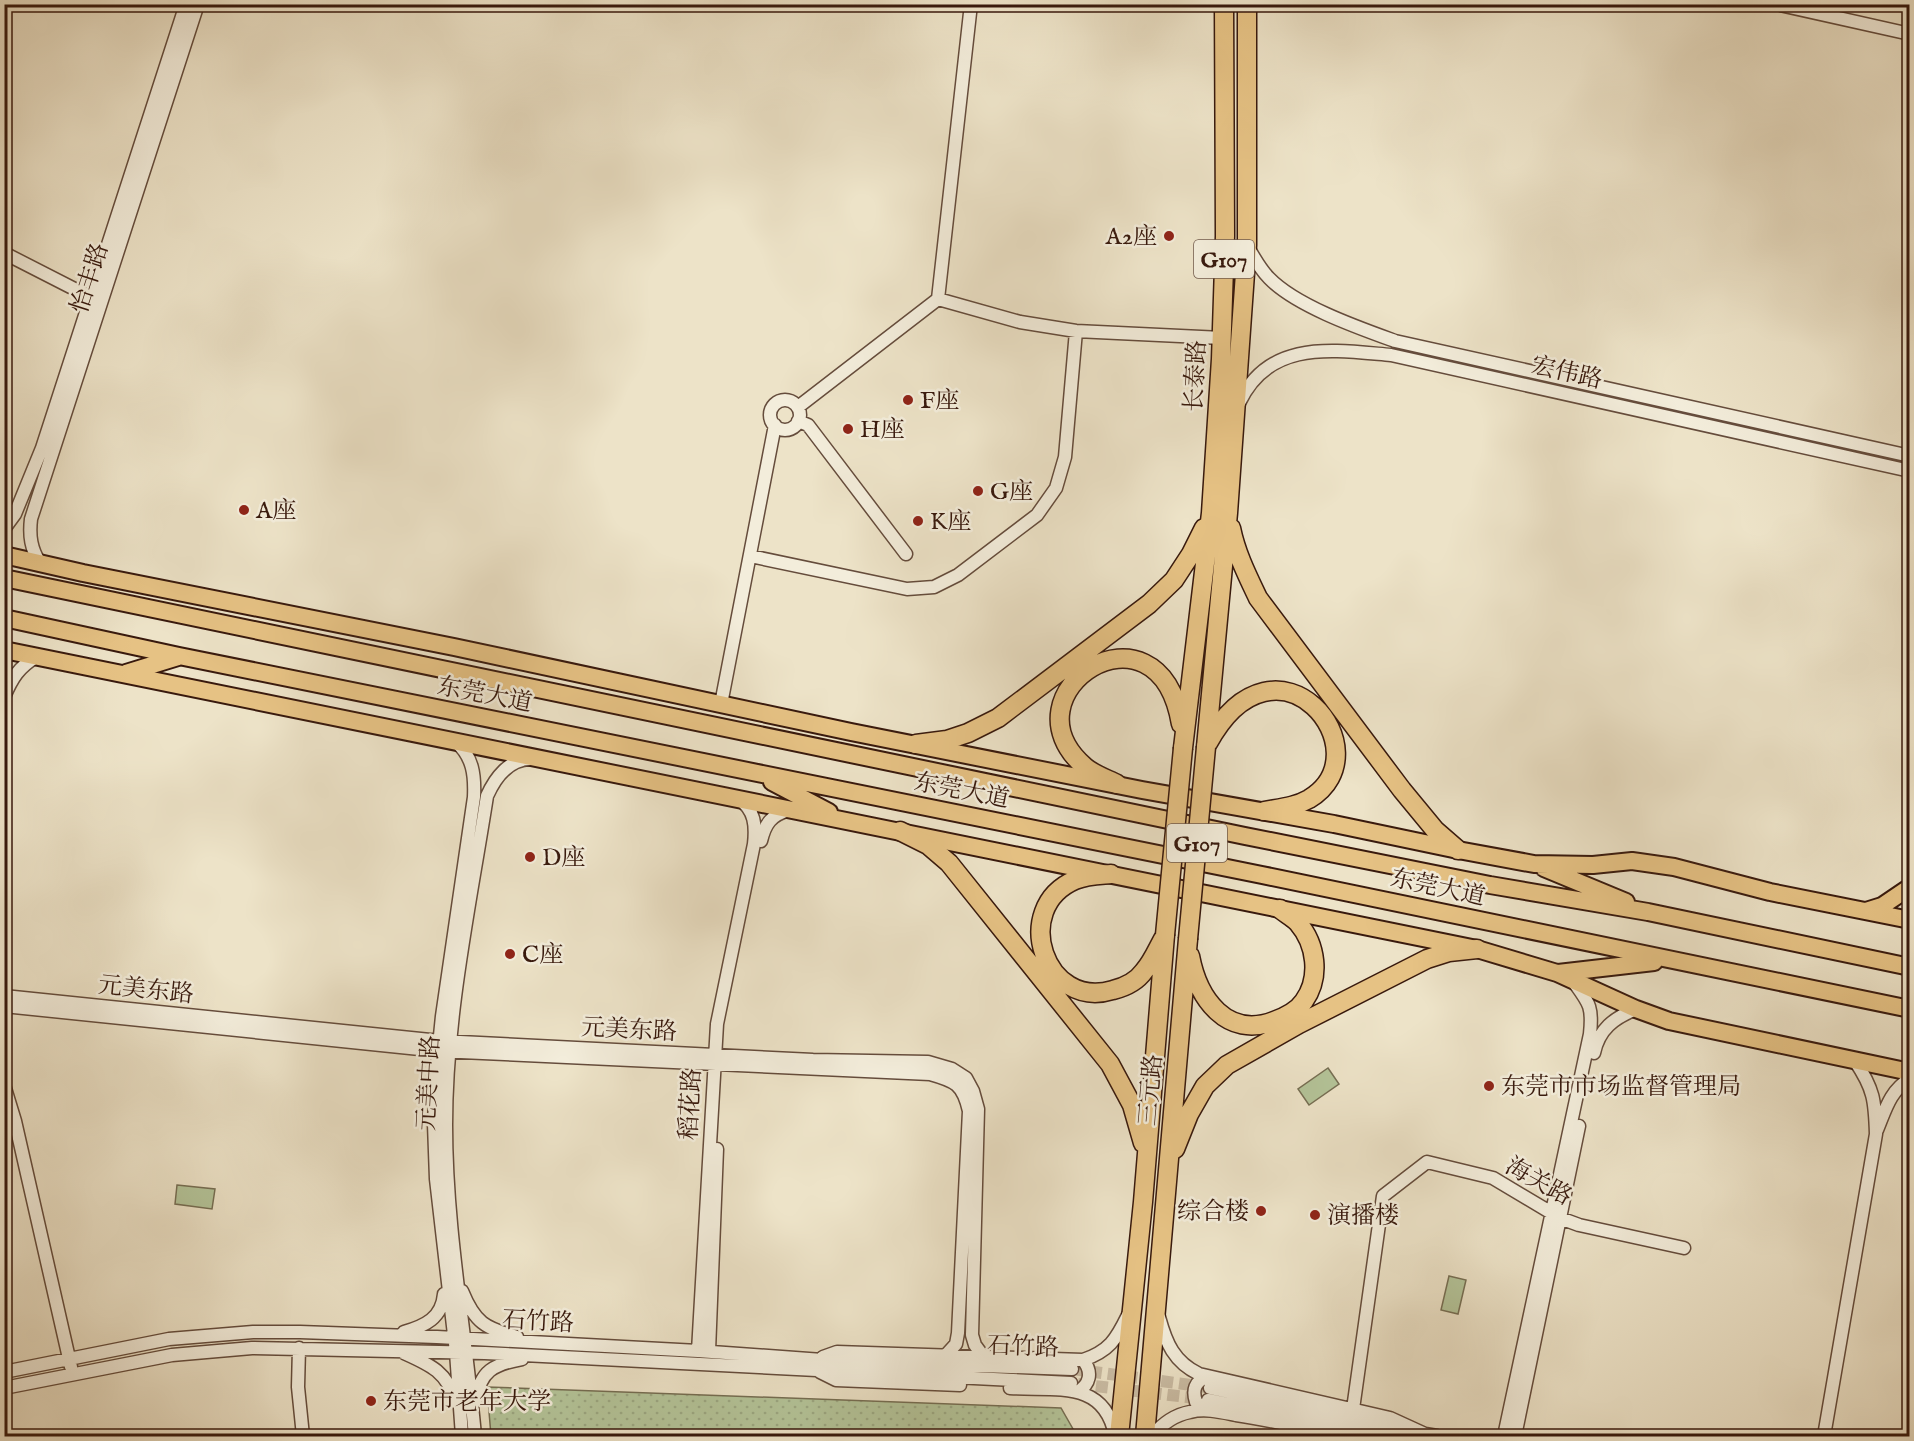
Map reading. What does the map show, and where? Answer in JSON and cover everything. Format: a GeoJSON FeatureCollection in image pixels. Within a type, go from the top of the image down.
{"type":"FeatureCollection","features":[{"type":"Feature","properties":{"kind":"highway","name":"长泰路"},"geometry":{"type":"LineString","coordinates":[[1206,747],[1219,513],[1225,236],[1224,4]]}},
{"type":"Feature","properties":{"kind":"highway","name":"长泰路"},"geometry":{"type":"LineString","coordinates":[[1184,748],[1236,410],[1247,245],[1247,4]]}},
{"type":"Feature","properties":{"kind":"highway"},"geometry":{"type":"LineString","coordinates":[[916,744],[947,740],[968,733],[998,718],[1149,604],[1174,580],[1219,513],[1258,598],[1402,789],[1435,830],[1458,850]]}},
{"type":"Feature","properties":{"kind":"highway"},"geometry":{"type":"LineString","coordinates":[[1117,784],[1085,767],[1067,746],[1059,723],[1062,701],[1070,686],[1093,665],[1106,660],[1125,658],[1148,665],[1163,679],[1175,699],[1184,748]]}},
{"type":"Feature","properties":{"kind":"highway"},"geometry":{"type":"LineString","coordinates":[[1206,747],[1229,712],[1242,701],[1257,693],[1289,692],[1303,697],[1325,717],[1331,730],[1335,757],[1332,772],[1325,784],[1308,799],[1291,807],[1264,811]]}},
{"type":"Feature","properties":{"kind":"highway","name":"三元路"},"geometry":{"type":"LineString","coordinates":[[1145,1437],[1206,747]]}},
{"type":"Feature","properties":{"kind":"highway","name":"三元路"},"geometry":{"type":"LineString","coordinates":[[1117,1437],[1147,1161],[1184,748]]}},
{"type":"Feature","properties":{"kind":"highway"},"geometry":{"type":"LineString","coordinates":[[900,831],[928,845],[949,863],[1110,1064],[1132,1105],[1140,1127],[1147,1161]]}},
{"type":"Feature","properties":{"kind":"highway"},"geometry":{"type":"LineString","coordinates":[[1111,874],[1077,879],[1052,896],[1046,906],[1041,921],[1041,939],[1045,958],[1054,973],[1065,983],[1079,990],[1094,993],[1111,991],[1128,985],[1143,973],[1166,935]]}},
{"type":"Feature","properties":{"kind":"highway"},"geometry":{"type":"LineString","coordinates":[[1188,939],[1197,980],[1204,996],[1217,1011],[1230,1022],[1246,1026],[1264,1025],[1292,1012],[1305,1000],[1315,971],[1314,954],[1307,936],[1297,922],[1280,909]]}},
{"type":"Feature","properties":{"kind":"highway"},"geometry":{"type":"LineString","coordinates":[[1168,1167],[1190,1114],[1205,1086],[1227,1065],[1299,1024],[1427,959],[1449,952],[1477,949]]}},
{"type":"Feature","properties":{"kind":"main road"},"geometry":{"type":"LineString","coordinates":[[4,555],[454,646],[851,732],[1458,850],[1534,864],[1593,865],[1632,861],[1910,920]]}},
{"type":"Feature","properties":{"kind":"main road","name":"东莞大道"},"geometry":{"type":"LineString","coordinates":[[4,578],[762,737],[1478,883],[1648,912],[1910,967]]}},
{"type":"Feature","properties":{"kind":"main road","name":"东莞大道"},"geometry":{"type":"LineString","coordinates":[[4,618],[179,656],[1262,875],[1910,1009]]}},
{"type":"Feature","properties":{"kind":"main road"},"geometry":{"type":"LineString","coordinates":[[4,650],[1477,949],[1557,973],[1636,1009],[1669,1021],[1910,1072]]}},
{"type":"Feature","properties":{"kind":"main road"},"geometry":{"type":"LineString","coordinates":[[122,674],[179,656]]}},
{"type":"Feature","properties":{"kind":"main road"},"geometry":{"type":"LineString","coordinates":[[762,737],[851,732]]}},
{"type":"Feature","properties":{"kind":"main road"},"geometry":{"type":"LineString","coordinates":[[756,773],[846,821]]}},
{"type":"Feature","properties":{"kind":"main road"},"geometry":{"type":"LineString","coordinates":[[1534,864],[1648,912]]}},
{"type":"Feature","properties":{"kind":"main road"},"geometry":{"type":"LineString","coordinates":[[1866,911],[1882,906],[1910,887]]}},
{"type":"Feature","properties":{"kind":"main road"},"geometry":{"type":"LineString","coordinates":[[1557,973],[1671,961]]}},
{"type":"Feature","properties":{"kind":"street","name":"怡丰路"},"geometry":{"type":"LineString","coordinates":[[40,563],[30,538],[31,519],[186,4]]}},
{"type":"Feature","properties":{"kind":"street","name":"怡丰路"},"geometry":{"type":"LineString","coordinates":[[4,529],[15,514],[42,448],[97,301],[198,4]]}},
{"type":"Feature","properties":{"kind":"street"},"geometry":{"type":"LineString","coordinates":[[798,407],[938,299],[971,4]]}},
{"type":"Feature","properties":{"kind":"street"},"geometry":{"type":"LineString","coordinates":[[1776,4],[1910,34]]}},
{"type":"Feature","properties":{"kind":"street","name":"宏伟路"},"geometry":{"type":"LineString","coordinates":[[1247,245],[1269,279],[1292,295],[1353,326],[1395,341],[1910,456]]}},
{"type":"Feature","properties":{"kind":"street"},"geometry":{"type":"LineString","coordinates":[[4,253],[97,301]]}},
{"type":"Feature","properties":{"kind":"street"},"geometry":{"type":"LineString","coordinates":[[938,299],[1020,322],[1076,331],[1222,338]]}},
{"type":"Feature","properties":{"kind":"street"},"geometry":{"type":"LineString","coordinates":[[750,556],[907,589],[934,587],[958,575],[1037,514],[1056,488],[1065,457],[1076,331]]}},
{"type":"Feature","properties":{"kind":"street","name":"宏伟路"},"geometry":{"type":"LineString","coordinates":[[1236,410],[1254,378],[1273,363],[1290,356],[1342,351],[1382,354],[1910,471]]}},
{"type":"Feature","properties":{"kind":"street"},"geometry":{"type":"LineString","coordinates":[[721,704],[775,426],[770,413],[778,402],[791,401],[798,407],[798,421]]}},
{"type":"Feature","properties":{"kind":"street"},"geometry":{"type":"LineString","coordinates":[[775,426],[788,429],[798,421]]}},
{"type":"Feature","properties":{"kind":"street"},"geometry":{"type":"LineString","coordinates":[[798,421],[808,425],[906,554]]}},
{"type":"Feature","properties":{"kind":"street"},"geometry":{"type":"LineString","coordinates":[[4,697],[13,678],[23,665],[36,657]]}},
{"type":"Feature","properties":{"kind":"street","name":"元美中路"},"geometry":{"type":"LineString","coordinates":[[456,742],[469,757],[473,768],[474,797],[435,1124],[436,1179],[461,1352],[467,1420],[475,1437]]}},
{"type":"Feature","properties":{"kind":"street","name":"元美中路"},"geometry":{"type":"LineString","coordinates":[[445,1046],[487,796],[492,783],[512,764],[533,758]]}},
{"type":"Feature","properties":{"kind":"street","name":"稻花路"},"geometry":{"type":"LineString","coordinates":[[704,1351],[718,1059],[717,1024],[756,828],[747,804],[738,798]]}},
{"type":"Feature","properties":{"kind":"street","name":"稻花路"},"geometry":{"type":"LineString","coordinates":[[718,1059],[725,1014],[764,828],[772,817],[790,809]]}},
{"type":"Feature","properties":{"kind":"street"},"geometry":{"type":"LineString","coordinates":[[1515,1437],[1590,1034],[1592,1014],[1587,1000],[1573,980]]}},
{"type":"Feature","properties":{"kind":"street","name":"元美东路"},"geometry":{"type":"LineString","coordinates":[[4,996],[445,1046]]}},
{"type":"Feature","properties":{"kind":"street","name":"元美东路"},"geometry":{"type":"LineString","coordinates":[[4,1006],[445,1046],[718,1059],[930,1074],[950,1080],[966,1095],[969,1111],[958,1333],[956,1344],[946,1355]]}},
{"type":"Feature","properties":{"kind":"street"},"geometry":{"type":"LineString","coordinates":[[1504,1437],[1597,1041],[1610,1023],[1622,1014],[1636,1009]]}},
{"type":"Feature","properties":{"kind":"street","name":"元美东路"},"geometry":{"type":"LineString","coordinates":[[718,1059],[928,1062],[952,1069],[966,1078],[973,1091],[978,1110],[972,1335],[975,1345],[983,1356]]}},
{"type":"Feature","properties":{"kind":"street"},"geometry":{"type":"LineString","coordinates":[[1855,1061],[1868,1080],[1874,1096],[1876,1134]]}},
{"type":"Feature","properties":{"kind":"street"},"geometry":{"type":"LineString","coordinates":[[1824,1437],[1876,1134],[1891,1097],[1899,1085],[1910,1079]]}},
{"type":"Feature","properties":{"kind":"street"},"geometry":{"type":"LineString","coordinates":[[4,1085],[10,1122],[72,1374]]}},
{"type":"Feature","properties":{"kind":"street","name":"海关路"},"geometry":{"type":"LineString","coordinates":[[1353,1409],[1383,1196],[1427,1162],[1493,1178],[1556,1216],[1579,1226],[1684,1248]]}},
{"type":"Feature","properties":{"kind":"street"},"geometry":{"type":"LineString","coordinates":[[395,1335],[415,1329],[438,1315],[443,1307],[451,1277]]}},
{"type":"Feature","properties":{"kind":"street"},"geometry":{"type":"LineString","coordinates":[[451,1277],[473,1313],[487,1328],[535,1342]]}},
{"type":"Feature","properties":{"kind":"street"},"geometry":{"type":"LineString","coordinates":[[1156,1302],[1164,1337],[1172,1353],[1208,1394],[1267,1420],[1340,1437]]}},
{"type":"Feature","properties":{"kind":"street"},"geometry":{"type":"LineString","coordinates":[[819,1358],[837,1352],[1083,1360],[1101,1353],[1115,1340],[1131,1309]]}},
{"type":"Feature","properties":{"kind":"street","name":"石竹路"},"geometry":{"type":"LineString","coordinates":[[4,1372],[169,1339],[208,1335],[300,1332],[1072,1369]]}},
{"type":"Feature","properties":{"kind":"street","name":"石竹路"},"geometry":{"type":"LineString","coordinates":[[4,1388],[137,1361],[200,1351],[252,1348],[461,1352],[819,1371],[838,1370],[1074,1388]]}},
{"type":"Feature","properties":{"kind":"street"},"geometry":{"type":"LineString","coordinates":[[299,1348],[298,1387],[303,1437]]}},
{"type":"Feature","properties":{"kind":"street"},"geometry":{"type":"LineString","coordinates":[[397,1350],[439,1371],[448,1383],[467,1420]]}},
{"type":"Feature","properties":{"kind":"street"},"geometry":{"type":"LineString","coordinates":[[467,1420],[478,1384],[488,1371],[512,1361],[536,1357]]}},
{"type":"Feature","properties":{"kind":"street"},"geometry":{"type":"LineString","coordinates":[[1074,1388],[1085,1387],[1089,1378],[1088,1368],[1083,1360]]}},
{"type":"Feature","properties":{"kind":"street"},"geometry":{"type":"LineString","coordinates":[[1074,1388],[1103,1405],[1113,1423],[1117,1437]]}},
{"type":"Feature","properties":{"kind":"street"},"geometry":{"type":"LineString","coordinates":[[1208,1394],[1431,1435]]}},
{"type":"Feature","properties":{"kind":"street"},"geometry":{"type":"LineString","coordinates":[[1208,1394],[1383,1437]]}},
{"type":"Feature","properties":{"kind":"street"},"geometry":{"type":"LineString","coordinates":[[1152,1437],[1172,1418],[1189,1412],[1208,1394],[1353,1409],[1390,1418],[1431,1435]]}},
{"type":"Feature","properties":{"kind":"street","name":"元美中路"},"geometry":{"type":"LineString","coordinates":[[462,1437],[467,1420]]}},
{"type":"Feature","properties":{"kind":"green space"},"geometry":{"type":"Polygon","coordinates":[[[1328,1068],[1339,1084],[1309,1105],[1298,1089],[1328,1068]]]}},
{"type":"Feature","properties":{"kind":"green space"},"geometry":{"type":"Polygon","coordinates":[[[177,1185],[215,1189],[212,1209],[175,1204],[177,1185]]]}},
{"type":"Feature","properties":{"kind":"green space"},"geometry":{"type":"Polygon","coordinates":[[[1449,1276],[1466,1280],[1458,1314],[1441,1310],[1449,1276]]]}},
{"type":"Feature","properties":{"kind":"green space"},"geometry":{"type":"Polygon","coordinates":[[[487,1387],[1061,1408],[1077,1436],[491,1436],[487,1387]]]}},
{"type":"Feature","properties":{"kind":"tunnel"},"geometry":{"type":"LineString","coordinates":[[1072,1369],[1206,1387]]}},
{"type":"Feature","properties":{"kind":"tunnel"},"geometry":{"type":"LineString","coordinates":[[1078,1384],[1203,1399]]}},
{"type":"Feature","properties":{"kind":"place","name":"A2座"},"geometry":{"type":"Point","coordinates":[1169,236]}},
{"type":"Feature","properties":{"kind":"place","name":"F座"},"geometry":{"type":"Point","coordinates":[908,400]}},
{"type":"Feature","properties":{"kind":"place","name":"H座"},"geometry":{"type":"Point","coordinates":[848,429]}},
{"type":"Feature","properties":{"kind":"place","name":"G座"},"geometry":{"type":"Point","coordinates":[978,491]}},
{"type":"Feature","properties":{"kind":"place","name":"A座"},"geometry":{"type":"Point","coordinates":[244,510]}},
{"type":"Feature","properties":{"kind":"place","name":"K座"},"geometry":{"type":"Point","coordinates":[918,521]}},
{"type":"Feature","properties":{"kind":"place","name":"D座"},"geometry":{"type":"Point","coordinates":[530,857]}},
{"type":"Feature","properties":{"kind":"place","name":"C座"},"geometry":{"type":"Point","coordinates":[510,954]}},
{"type":"Feature","properties":{"kind":"place","name":"东莞市市场监督管理局"},"geometry":{"type":"Point","coordinates":[1489,1086]}},
{"type":"Feature","properties":{"kind":"place","name":"综合楼"},"geometry":{"type":"Point","coordinates":[1261,1211]}},
{"type":"Feature","properties":{"kind":"place","name":"演播楼"},"geometry":{"type":"Point","coordinates":[1315,1215]}},
{"type":"Feature","properties":{"kind":"place","name":"东莞市老年大学"},"geometry":{"type":"Point","coordinates":[371,1401]}}]}
